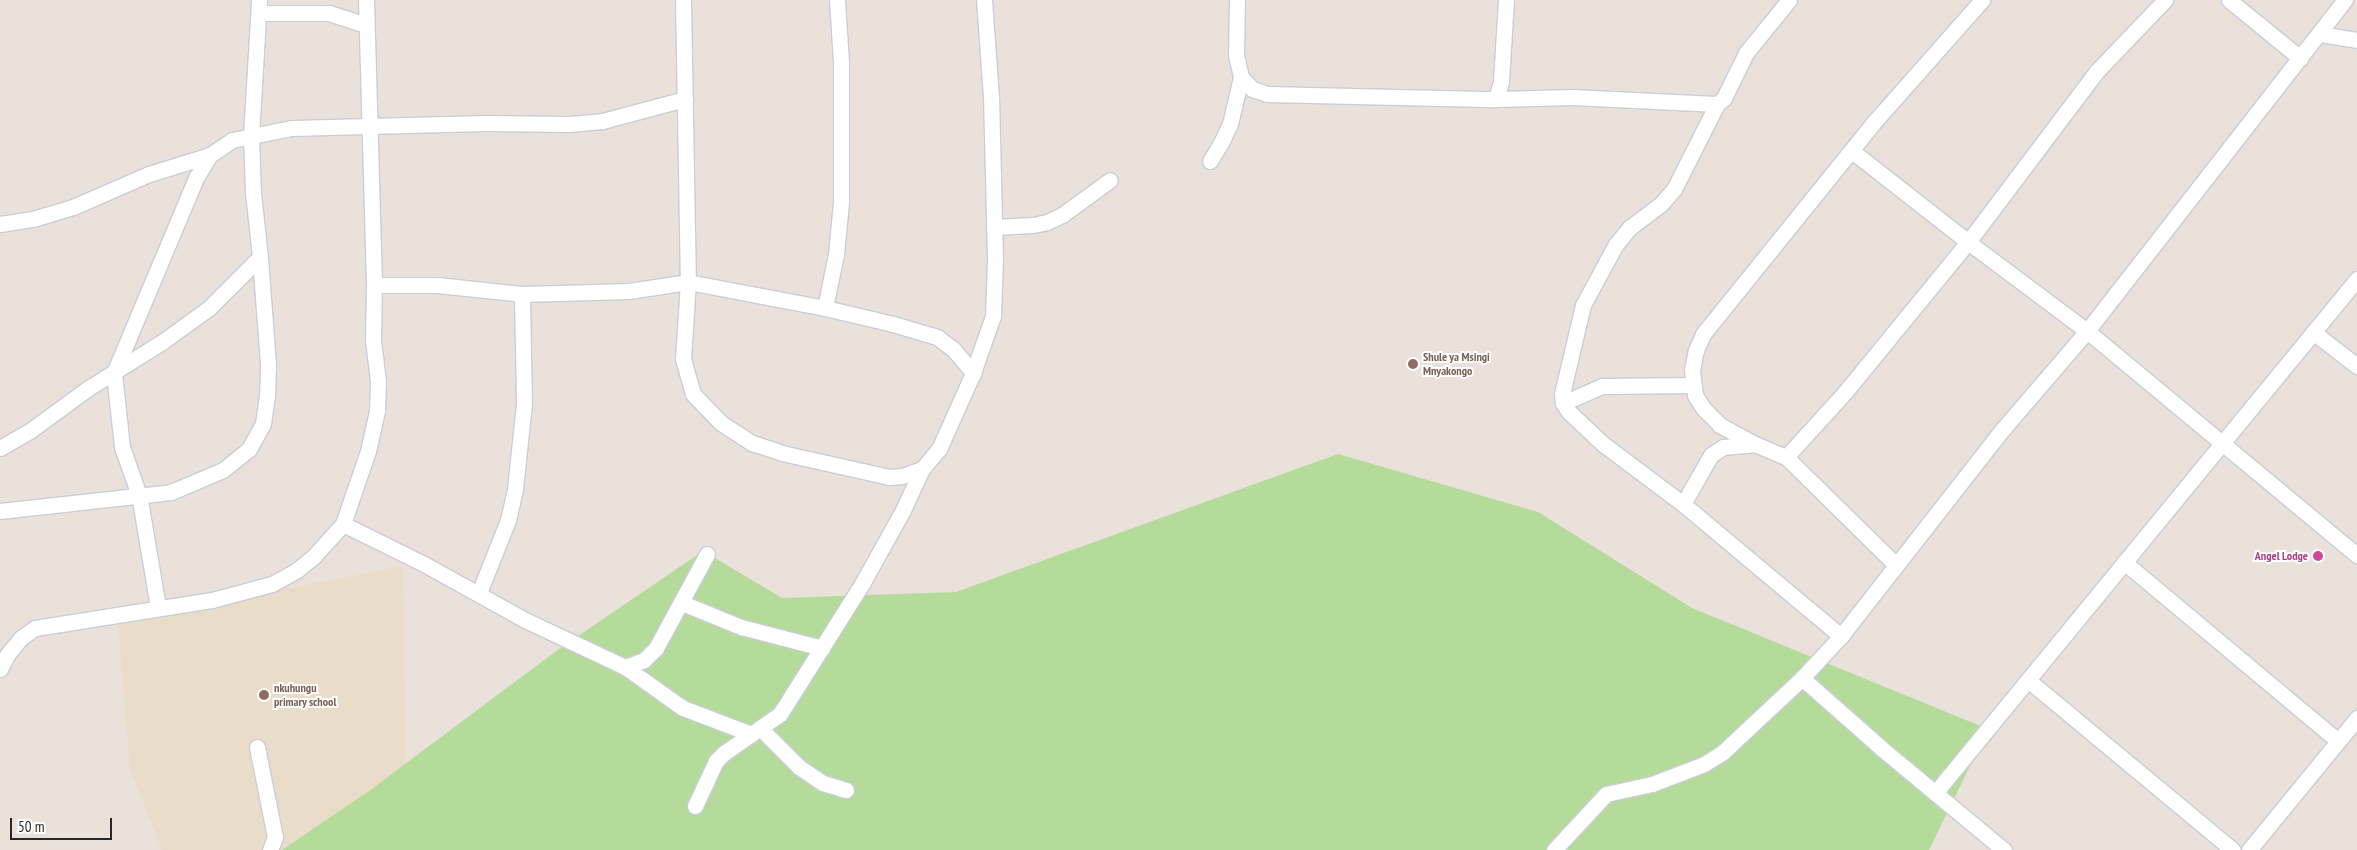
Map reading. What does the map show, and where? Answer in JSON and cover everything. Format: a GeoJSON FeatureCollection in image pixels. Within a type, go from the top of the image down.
{"type":"FeatureCollection","features":[{"type":"Feature","properties":{"kind":"street"},"geometry":{"type":"LineString","coordinates":[[0,669],[7,655],[21,638],[35,628],[158,607],[212,600],[272,584],[297,570],[314,556],[343,524],[368,451],[377,411],[378,381],[373,340],[374,285],[365,25],[366,0]]}},
{"type":"Feature","properties":{"kind":"street"},"geometry":{"type":"LineString","coordinates":[[683,0],[688,282],[682,359],[693,394],[720,423],[752,443],[792,455],[889,477],[902,476],[922,469]]}},
{"type":"Feature","properties":{"kind":"street"},"geometry":{"type":"LineString","coordinates":[[825,308],[836,254],[841,202],[841,62],[837,0]]}},
{"type":"Feature","properties":{"kind":"street"},"geometry":{"type":"LineString","coordinates":[[695,806],[716,761],[780,714],[886,542],[904,510],[922,469],[939,449],[973,373],[993,316],[994,227],[991,97],[984,0]]}},
{"type":"Feature","properties":{"kind":"street"},"geometry":{"type":"LineString","coordinates":[[1210,161],[1230,124],[1241,77],[1236,55],[1237,0]]}},
{"type":"Feature","properties":{"kind":"street"},"geometry":{"type":"LineString","coordinates":[[1496,99],[1501,81],[1506,0]]}},
{"type":"Feature","properties":{"kind":"street"},"geometry":{"type":"LineString","coordinates":[[1789,0],[1746,53],[1724,98],[1718,104],[1674,189],[1661,204],[1622,235],[1583,305],[1563,384],[1563,403],[1569,412],[1603,444],[1682,504],[1841,636]]}},
{"type":"Feature","properties":{"kind":"street"},"geometry":{"type":"LineString","coordinates":[[1896,565],[1786,457],[1736,435],[1710,416],[1695,395],[1692,385],[1696,350],[1703,334],[1875,121],[1982,0]]}},
{"type":"Feature","properties":{"kind":"street"},"geometry":{"type":"LineString","coordinates":[[1786,457],[1846,391],[1968,242],[2096,72],[2165,0]]}},
{"type":"Feature","properties":{"kind":"street"},"geometry":{"type":"LineString","coordinates":[[2229,0],[2300,58]]}},
{"type":"Feature","properties":{"kind":"street"},"geometry":{"type":"LineString","coordinates":[[1554,850],[1606,794],[1652,784],[1704,764],[1723,752],[1802,678],[1841,636],[2003,429],[2087,331],[2345,0]]}},
{"type":"Feature","properties":{"kind":"street"},"geometry":{"type":"LineString","coordinates":[[0,511],[171,492],[223,470],[249,449],[263,424],[268,396],[268,364],[260,257],[252,193],[251,136],[260,7],[329,13],[365,25]]}},
{"type":"Feature","properties":{"kind":"street"},"geometry":{"type":"LineString","coordinates":[[2320,34],[2357,40]]}},
{"type":"Feature","properties":{"kind":"street"},"geometry":{"type":"LineString","coordinates":[[1241,77],[1252,89],[1267,94],[1496,99],[1572,98],[1718,104]]}},
{"type":"Feature","properties":{"kind":"street"},"geometry":{"type":"LineString","coordinates":[[0,224],[33,218],[72,207],[149,174],[210,155],[232,140],[291,128],[370,128],[486,123],[569,124],[602,121],[685,100]]}},
{"type":"Feature","properties":{"kind":"street"},"geometry":{"type":"LineString","coordinates":[[1852,151],[1968,242],[2087,331],[2357,555]]}},
{"type":"Feature","properties":{"kind":"street"},"geometry":{"type":"LineString","coordinates":[[158,607],[139,495],[122,447],[114,373],[196,178],[210,155]]}},
{"type":"Feature","properties":{"kind":"street"},"geometry":{"type":"LineString","coordinates":[[994,227],[1033,226],[1048,222],[1062,215],[1110,180]]}},
{"type":"Feature","properties":{"kind":"street"},"geometry":{"type":"LineString","coordinates":[[0,448],[31,430],[87,389],[114,373],[209,308],[260,257]]}},
{"type":"Feature","properties":{"kind":"street"},"geometry":{"type":"LineString","coordinates":[[1935,793],[2357,279]]}},
{"type":"Feature","properties":{"kind":"street"},"geometry":{"type":"LineString","coordinates":[[374,285],[437,285],[522,294],[629,291],[688,282],[825,308],[893,324],[937,337],[954,350],[973,373]]}},
{"type":"Feature","properties":{"kind":"street"},"geometry":{"type":"LineString","coordinates":[[479,593],[508,520],[515,489],[524,403],[522,294]]}},
{"type":"Feature","properties":{"kind":"street"},"geometry":{"type":"LineString","coordinates":[[2313,332],[2357,366]]}},
{"type":"Feature","properties":{"kind":"street"},"geometry":{"type":"LineString","coordinates":[[1563,403],[1602,386],[1692,385]]}},
{"type":"Feature","properties":{"kind":"street"},"geometry":{"type":"LineString","coordinates":[[1682,504],[1711,455],[1723,446],[1755,444]]}},
{"type":"Feature","properties":{"kind":"street"},"geometry":{"type":"LineString","coordinates":[[343,524],[479,593],[525,620],[625,667],[683,708],[755,731],[823,783],[846,790]]}},
{"type":"Feature","properties":{"kind":"street"},"geometry":{"type":"LineString","coordinates":[[625,667],[644,660],[656,648],[707,554]]}},
{"type":"Feature","properties":{"kind":"street"},"geometry":{"type":"LineString","coordinates":[[2124,562],[2338,741]]}},
{"type":"Feature","properties":{"kind":"street"},"geometry":{"type":"LineString","coordinates":[[682,603],[740,627],[822,648]]}},
{"type":"Feature","properties":{"kind":"street"},"geometry":{"type":"LineString","coordinates":[[1802,678],[1874,742],[2004,850]]}},
{"type":"Feature","properties":{"kind":"street"},"geometry":{"type":"LineString","coordinates":[[2028,680],[2233,850]]}},
{"type":"Feature","properties":{"kind":"street"},"geometry":{"type":"LineString","coordinates":[[2250,850],[2357,718]]}},
{"type":"Feature","properties":{"kind":"street"},"geometry":{"type":"LineString","coordinates":[[257,746],[274,837],[270,850]]}},
{"type":"Feature","properties":{"kind":"shaded area","name":"nkuhungu primary school"},"geometry":{"type":"Polygon","coordinates":[[[403,566],[407,850],[162,850],[130,769],[118,622],[403,566]]]}},
{"type":"Feature","properties":{"kind":"green space"},"geometry":{"type":"Polygon","coordinates":[[[1338,454],[1538,512],[1692,608],[1988,729],[1929,850],[282,850],[369,791],[559,649],[703,551],[782,598],[956,592],[1338,454]]]}},
{"type":"Feature","properties":{"kind":"place","name":"Shule ya Msingi Mnyakongo"},"geometry":{"type":"Point","coordinates":[1413,364]}},
{"type":"Feature","properties":{"kind":"place","name":"Angel Lodge"},"geometry":{"type":"Point","coordinates":[2318,556]}},
{"type":"Feature","properties":{"kind":"place","name":"nkuhungu primary school"},"geometry":{"type":"Point","coordinates":[264,695]}}]}
